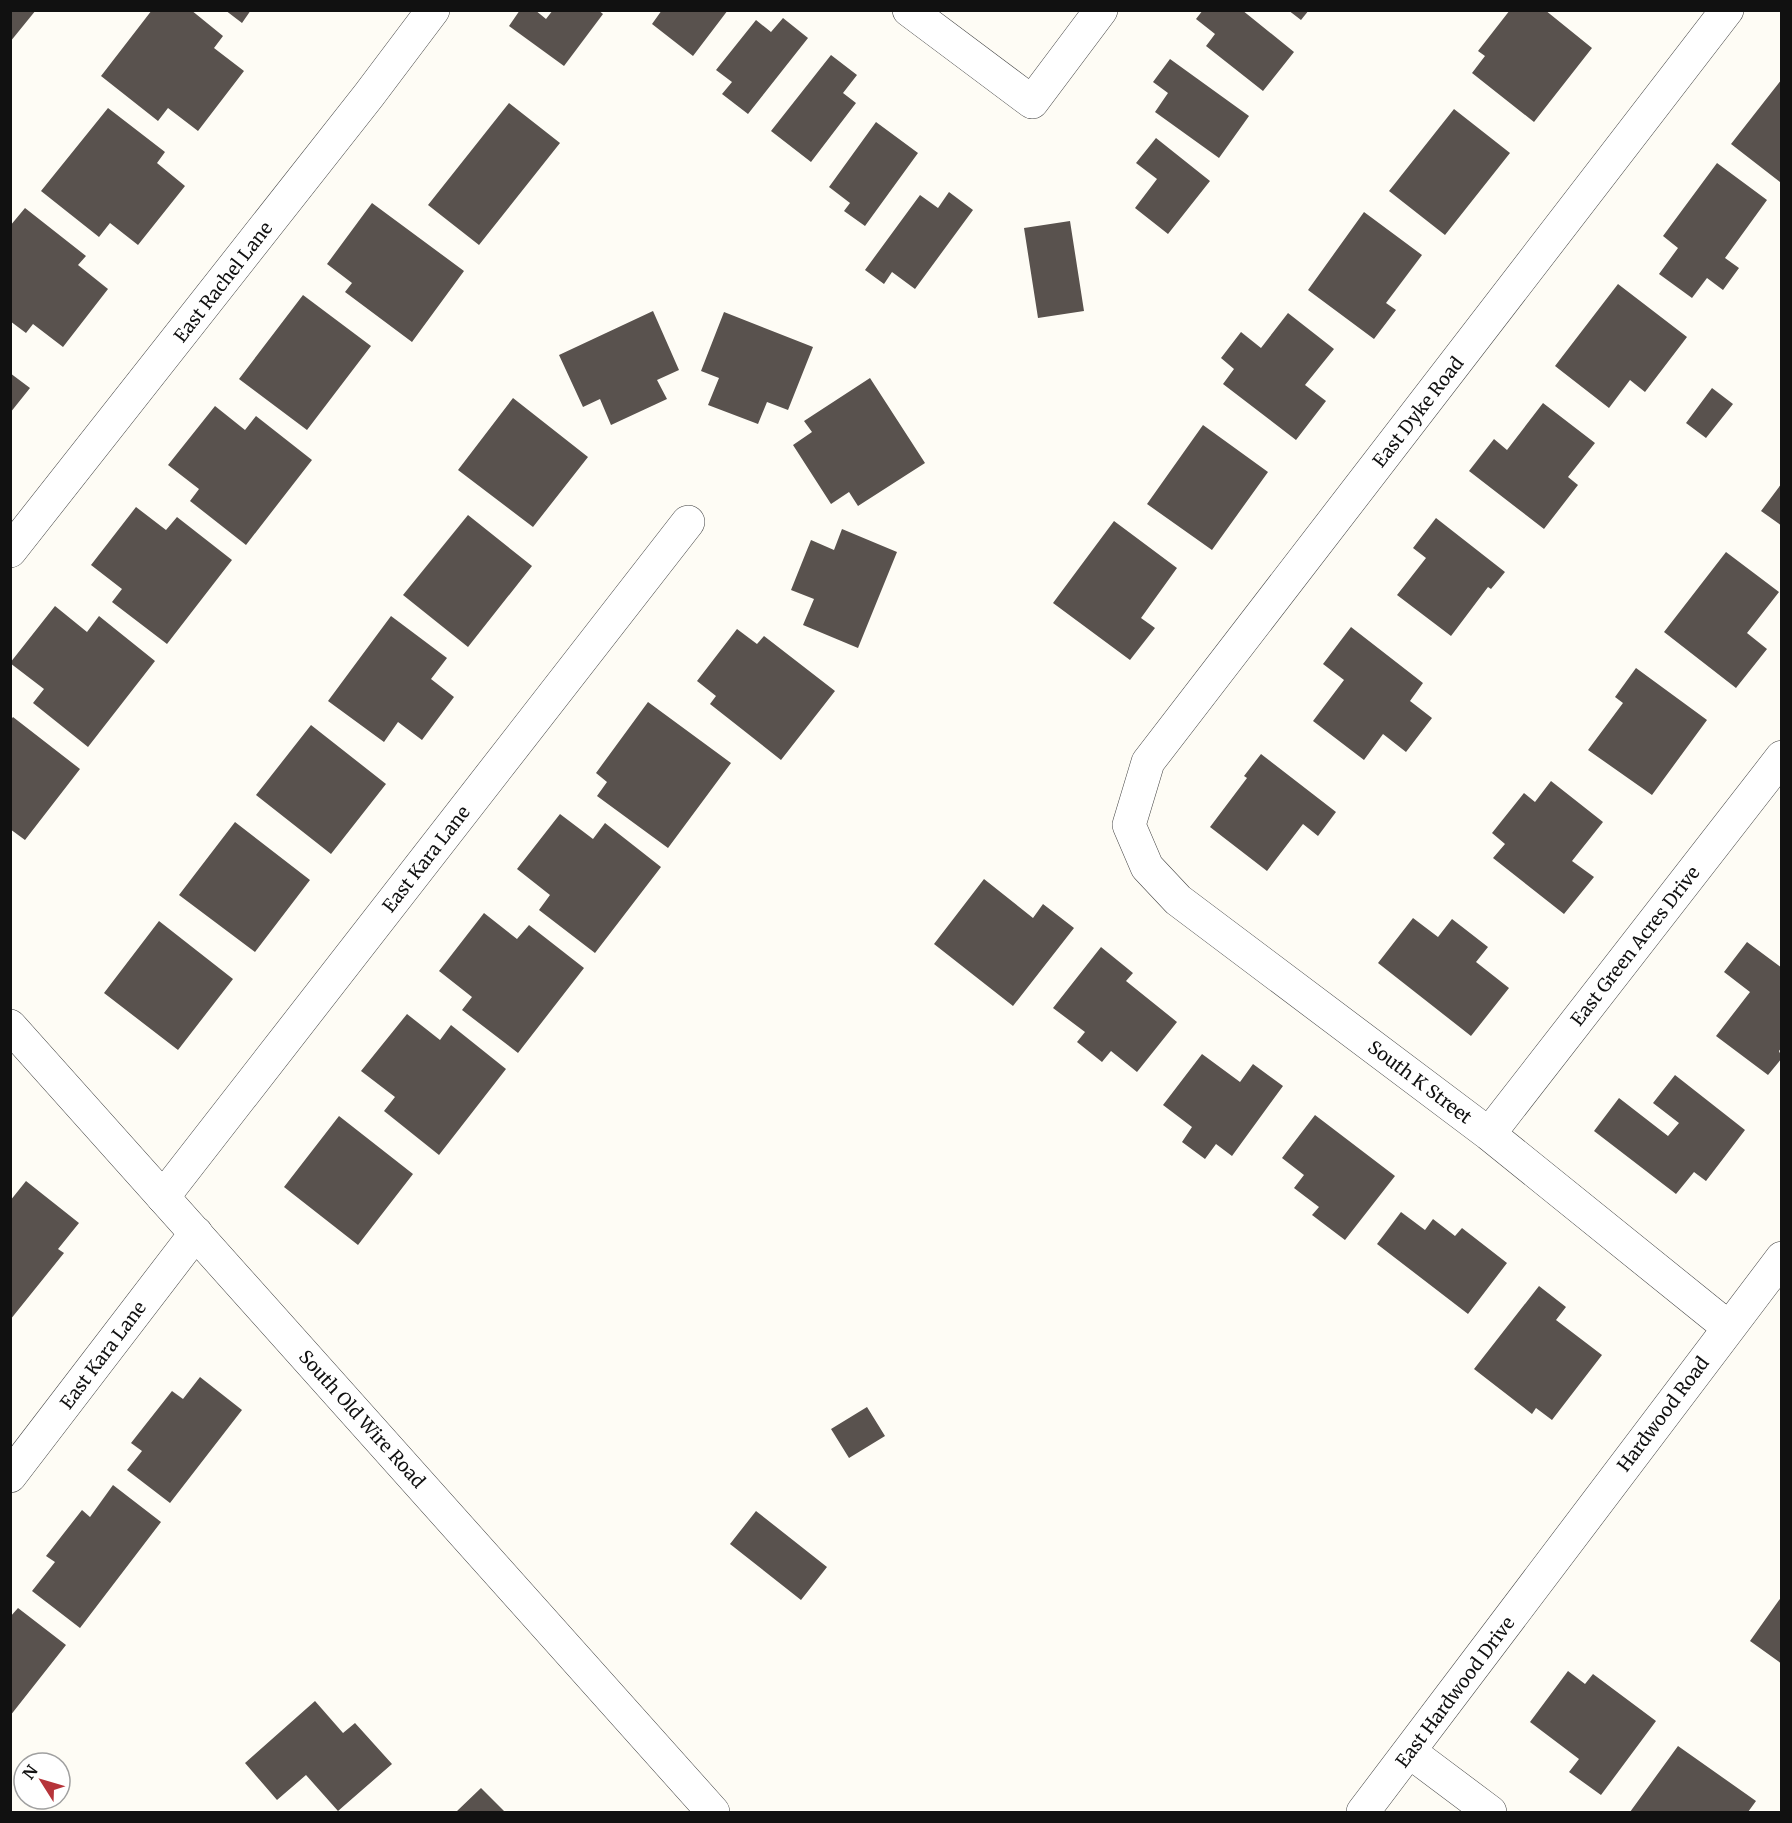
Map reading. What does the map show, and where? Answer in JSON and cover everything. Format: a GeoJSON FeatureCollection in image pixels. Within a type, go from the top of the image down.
{"type":"FeatureCollection","features":[{"type":"Feature","properties":{"kind":"street","name":"East Rachel Lane"},"geometry":{"type":"LineString","coordinates":[[10,551],[369,95],[433,10]]}},
{"type":"Feature","properties":{"kind":"street"},"geometry":{"type":"LineString","coordinates":[[909,10],[1032,102],[1101,10]]}},
{"type":"Feature","properties":{"kind":"street","name":"East Dyke Road"},"geometry":{"type":"LineString","coordinates":[[1129,825],[1148,762],[1727,10]]}},
{"type":"Feature","properties":{"kind":"street","name":"East Kara Lane"},"geometry":{"type":"LineString","coordinates":[[163,1197],[688,522]]}},
{"type":"Feature","properties":{"kind":"street","name":"East Green Acres Drive"},"geometry":{"type":"LineString","coordinates":[[1489,1134],[1782,757]]}},
{"type":"Feature","properties":{"kind":"street","name":"South K Street"},"geometry":{"type":"LineString","coordinates":[[1129,825],[1148,867],[1178,900],[1489,1134],[1728,1327]]}},
{"type":"Feature","properties":{"kind":"street","name":"South Old Wire Road"},"geometry":{"type":"LineString","coordinates":[[10,1026],[713,1812]]}},
{"type":"Feature","properties":{"kind":"street","name":"East Kara Lane"},"geometry":{"type":"LineString","coordinates":[[10,1476],[196,1233]]}},
{"type":"Feature","properties":{"kind":"street","name":"Hardwood Road"},"geometry":{"type":"LineString","coordinates":[[1546,1571],[1782,1258]]}},
{"type":"Feature","properties":{"kind":"street","name":"East Hardwood Drive"},"geometry":{"type":"LineString","coordinates":[[1363,1812],[1546,1571]]}},
{"type":"Feature","properties":{"kind":"street"},"geometry":{"type":"LineString","coordinates":[[1410,1752],[1490,1812]]}},
{"type":"Feature","properties":{"kind":"building"},"geometry":{"type":"Polygon","coordinates":[[[10,10],[36,10],[10,42],[10,10]]]}},
{"type":"Feature","properties":{"kind":"building"},"geometry":{"type":"Polygon","coordinates":[[[152,10],[191,10],[223,36],[214,48],[244,71],[198,131],[168,108],[158,121],[101,76],[152,10]]]}},
{"type":"Feature","properties":{"kind":"building"},"geometry":{"type":"Polygon","coordinates":[[[225,10],[251,10],[242,23],[225,10]]]}},
{"type":"Feature","properties":{"kind":"building"},"geometry":{"type":"Polygon","coordinates":[[[520,10],[535,10],[546,19],[553,10],[598,10],[603,14],[564,66],[509,26],[520,10]]]}},
{"type":"Feature","properties":{"kind":"building"},"geometry":{"type":"Polygon","coordinates":[[[662,10],[728,10],[693,56],[652,24],[662,10]]]}},
{"type":"Feature","properties":{"kind":"building"},"geometry":{"type":"Polygon","coordinates":[[[1203,10],[1242,10],[1294,52],[1263,91],[1206,46],[1215,34],[1196,19],[1203,10]]]}},
{"type":"Feature","properties":{"kind":"building"},"geometry":{"type":"Polygon","coordinates":[[[1288,10],[1309,10],[1301,20],[1288,10]]]}},
{"type":"Feature","properties":{"kind":"building"},"geometry":{"type":"Polygon","coordinates":[[[1510,10],[1545,10],[1592,48],[1534,122],[1472,73],[1485,56],[1478,51],[1510,10]]]}},
{"type":"Feature","properties":{"kind":"building"},"geometry":{"type":"Polygon","coordinates":[[[783,18],[808,38],[748,114],[722,94],[732,82],[716,70],[756,20],[771,32],[783,18]]]}},
{"type":"Feature","properties":{"kind":"building"},"geometry":{"type":"Polygon","coordinates":[[[831,55],[857,75],[843,93],[856,103],[811,162],[771,131],[831,55]]]}},
{"type":"Feature","properties":{"kind":"building"},"geometry":{"type":"Polygon","coordinates":[[[1170,59],[1249,116],[1219,158],[1155,112],[1168,93],[1153,82],[1170,59]]]}},
{"type":"Feature","properties":{"kind":"building"},"geometry":{"type":"Polygon","coordinates":[[[1782,79],[1782,181],[1780,182],[1731,144],[1782,79]]]}},
{"type":"Feature","properties":{"kind":"building"},"geometry":{"type":"Polygon","coordinates":[[[509,103],[560,143],[479,245],[428,205],[509,103]]]}},
{"type":"Feature","properties":{"kind":"building"},"geometry":{"type":"Polygon","coordinates":[[[108,108],[165,152],[157,163],[185,186],[138,245],[110,223],[99,237],[41,191],[108,108]]]}},
{"type":"Feature","properties":{"kind":"building"},"geometry":{"type":"Polygon","coordinates":[[[1454,109],[1510,153],[1445,235],[1389,191],[1454,109]]]}},
{"type":"Feature","properties":{"kind":"building"},"geometry":{"type":"Polygon","coordinates":[[[876,122],[918,153],[865,226],[844,211],[850,203],[829,187],[876,122]]]}},
{"type":"Feature","properties":{"kind":"building"},"geometry":{"type":"Polygon","coordinates":[[[1156,138],[1210,181],[1168,234],[1135,208],[1157,179],[1136,163],[1156,138]]]}},
{"type":"Feature","properties":{"kind":"building"},"geometry":{"type":"Polygon","coordinates":[[[1717,163],[1767,200],[1725,258],[1739,268],[1723,290],[1707,278],[1692,298],[1659,274],[1678,248],[1663,236],[1717,163]]]}},
{"type":"Feature","properties":{"kind":"building"},"geometry":{"type":"Polygon","coordinates":[[[949,192],[973,210],[915,289],[892,272],[884,284],[865,270],[920,195],[938,208],[949,192]]]}},
{"type":"Feature","properties":{"kind":"building"},"geometry":{"type":"Polygon","coordinates":[[[372,203],[464,271],[412,342],[345,292],[352,283],[327,264],[372,203]]]}},
{"type":"Feature","properties":{"kind":"building"},"geometry":{"type":"Polygon","coordinates":[[[25,208],[86,256],[78,265],[108,289],[63,347],[33,324],[26,333],[10,321],[10,226],[25,208]]]}},
{"type":"Feature","properties":{"kind":"building"},"geometry":{"type":"Polygon","coordinates":[[[1364,212],[1422,255],[1386,303],[1396,310],[1374,339],[1308,290],[1364,212]]]}},
{"type":"Feature","properties":{"kind":"building"},"geometry":{"type":"Polygon","coordinates":[[[1070,221],[1084,311],[1038,318],[1024,228],[1070,221]]]}},
{"type":"Feature","properties":{"kind":"building"},"geometry":{"type":"Polygon","coordinates":[[[1618,284],[1687,337],[1645,392],[1630,380],[1609,408],[1555,366],[1618,284]]]}},
{"type":"Feature","properties":{"kind":"building"},"geometry":{"type":"Polygon","coordinates":[[[303,295],[371,346],[307,430],[239,379],[303,295]]]}},
{"type":"Feature","properties":{"kind":"building"},"geometry":{"type":"Polygon","coordinates":[[[653,311],[679,370],[657,380],[667,399],[611,425],[600,399],[583,407],[559,355],[653,311]]]}},
{"type":"Feature","properties":{"kind":"building"},"geometry":{"type":"Polygon","coordinates":[[[724,312],[813,347],[788,410],[767,402],[758,424],[708,405],[719,378],[701,371],[724,312]]]}},
{"type":"Feature","properties":{"kind":"building"},"geometry":{"type":"Polygon","coordinates":[[[1288,313],[1334,349],[1305,385],[1326,401],[1296,440],[1223,384],[1234,369],[1221,358],[1241,332],[1261,348],[1288,313]]]}},
{"type":"Feature","properties":{"kind":"building"},"geometry":{"type":"Polygon","coordinates":[[[10,373],[30,388],[10,413],[10,373]]]}},
{"type":"Feature","properties":{"kind":"building"},"geometry":{"type":"Polygon","coordinates":[[[870,378],[925,463],[858,506],[849,492],[831,504],[793,445],[812,432],[804,421],[870,378]]]}},
{"type":"Feature","properties":{"kind":"building"},"geometry":{"type":"Polygon","coordinates":[[[1712,388],[1733,404],[1706,438],[1686,423],[1712,388]]]}},
{"type":"Feature","properties":{"kind":"building"},"geometry":{"type":"Polygon","coordinates":[[[513,398],[588,457],[533,527],[458,470],[513,398]]]}},
{"type":"Feature","properties":{"kind":"building"},"geometry":{"type":"Polygon","coordinates":[[[1543,403],[1595,443],[1568,477],[1578,485],[1544,529],[1469,471],[1494,439],[1507,450],[1543,403]]]}},
{"type":"Feature","properties":{"kind":"building"},"geometry":{"type":"Polygon","coordinates":[[[215,406],[245,430],[256,416],[312,460],[246,545],[190,501],[199,489],[168,465],[215,406]]]}},
{"type":"Feature","properties":{"kind":"building"},"geometry":{"type":"Polygon","coordinates":[[[1203,425],[1268,472],[1212,550],[1147,504],[1203,425]]]}},
{"type":"Feature","properties":{"kind":"building"},"geometry":{"type":"Polygon","coordinates":[[[1782,483],[1782,526],[1761,511],[1782,483]]]}},
{"type":"Feature","properties":{"kind":"building"},"geometry":{"type":"Polygon","coordinates":[[[136,507],[166,530],[177,517],[232,560],[167,644],[112,602],[122,589],[91,565],[136,507]]]}},
{"type":"Feature","properties":{"kind":"building"},"geometry":{"type":"Polygon","coordinates":[[[468,515],[532,566],[468,647],[403,595],[468,515]]]}},
{"type":"Feature","properties":{"kind":"building"},"geometry":{"type":"Polygon","coordinates":[[[1436,518],[1505,572],[1491,589],[1488,587],[1451,636],[1397,595],[1426,558],[1413,548],[1436,518]]]}},
{"type":"Feature","properties":{"kind":"building"},"geometry":{"type":"Polygon","coordinates":[[[1114,521],[1177,568],[1141,618],[1155,628],[1130,660],[1053,603],[1114,521]]]}},
{"type":"Feature","properties":{"kind":"building"},"geometry":{"type":"Polygon","coordinates":[[[842,529],[897,552],[858,648],[803,625],[814,599],[791,590],[811,540],[834,550],[842,529]]]}},
{"type":"Feature","properties":{"kind":"building"},"geometry":{"type":"Polygon","coordinates":[[[1726,552],[1779,592],[1747,633],[1767,649],[1736,688],[1664,632],[1726,552]]]}},
{"type":"Feature","properties":{"kind":"building"},"geometry":{"type":"Polygon","coordinates":[[[55,606],[87,632],[99,616],[155,661],[88,747],[33,703],[44,689],[10,663],[55,606]]]}},
{"type":"Feature","properties":{"kind":"building"},"geometry":{"type":"Polygon","coordinates":[[[391,616],[447,658],[431,679],[454,697],[422,740],[398,722],[384,742],[328,701],[391,616]]]}},
{"type":"Feature","properties":{"kind":"building"},"geometry":{"type":"Polygon","coordinates":[[[1351,627],[1423,683],[1410,701],[1432,718],[1406,752],[1383,734],[1364,760],[1313,721],[1344,680],[1323,664],[1351,627]]]}},
{"type":"Feature","properties":{"kind":"building"},"geometry":{"type":"Polygon","coordinates":[[[737,629],[757,644],[764,636],[835,691],[781,760],[710,704],[716,696],[697,681],[737,629]]]}},
{"type":"Feature","properties":{"kind":"building"},"geometry":{"type":"Polygon","coordinates":[[[1636,668],[1707,720],[1652,795],[1588,750],[1623,703],[1615,697],[1636,668]]]}},
{"type":"Feature","properties":{"kind":"building"},"geometry":{"type":"Polygon","coordinates":[[[648,702],[731,763],[668,848],[597,796],[607,782],[596,773],[648,702]]]}},
{"type":"Feature","properties":{"kind":"building"},"geometry":{"type":"Polygon","coordinates":[[[13,717],[80,769],[25,840],[10,829],[10,721],[13,717]]]}},
{"type":"Feature","properties":{"kind":"building"},"geometry":{"type":"Polygon","coordinates":[[[311,725],[386,784],[331,854],[256,795],[311,725]]]}},
{"type":"Feature","properties":{"kind":"building"},"geometry":{"type":"Polygon","coordinates":[[[1261,754],[1336,812],[1318,836],[1303,824],[1267,871],[1210,827],[1247,778],[1244,776],[1261,754]]]}},
{"type":"Feature","properties":{"kind":"building"},"geometry":{"type":"Polygon","coordinates":[[[1551,781],[1603,822],[1572,861],[1594,877],[1564,914],[1493,858],[1505,844],[1492,833],[1524,793],[1535,802],[1551,781]]]}},
{"type":"Feature","properties":{"kind":"building"},"geometry":{"type":"Polygon","coordinates":[[[560,814],[593,839],[605,823],[661,867],[595,953],[539,910],[550,895],[517,869],[560,814]]]}},
{"type":"Feature","properties":{"kind":"building"},"geometry":{"type":"Polygon","coordinates":[[[235,822],[310,880],[255,952],[179,895],[235,822]]]}},
{"type":"Feature","properties":{"kind":"building"},"geometry":{"type":"Polygon","coordinates":[[[984,879],[1033,918],[1043,904],[1074,928],[1013,1006],[934,944],[984,879]]]}},
{"type":"Feature","properties":{"kind":"building"},"geometry":{"type":"Polygon","coordinates":[[[484,913],[517,939],[529,925],[584,968],[518,1053],[462,1010],[472,997],[439,971],[484,913]]]}},
{"type":"Feature","properties":{"kind":"building"},"geometry":{"type":"Polygon","coordinates":[[[1413,918],[1438,937],[1452,919],[1488,947],[1476,962],[1509,988],[1471,1036],[1378,963],[1413,918]]]}},
{"type":"Feature","properties":{"kind":"building"},"geometry":{"type":"Polygon","coordinates":[[[159,921],[233,979],[178,1050],[104,993],[159,921]]]}},
{"type":"Feature","properties":{"kind":"building"},"geometry":{"type":"Polygon","coordinates":[[[1747,942],[1782,968],[1782,1047],[1779,1051],[1782,1058],[1768,1075],[1716,1036],[1750,992],[1724,972],[1747,942]]]}},
{"type":"Feature","properties":{"kind":"building"},"geometry":{"type":"Polygon","coordinates":[[[1101,947],[1133,973],[1126,981],[1177,1022],[1137,1072],[1111,1051],[1102,1062],[1077,1042],[1085,1032],[1053,1008],[1101,947]]]}},
{"type":"Feature","properties":{"kind":"building"},"geometry":{"type":"Polygon","coordinates":[[[407,1014],[440,1040],[451,1025],[506,1069],[439,1155],[384,1111],[395,1097],[361,1071],[407,1014]]]}},
{"type":"Feature","properties":{"kind":"building"},"geometry":{"type":"Polygon","coordinates":[[[1202,1054],[1240,1082],[1253,1064],[1283,1086],[1232,1156],[1216,1144],[1205,1159],[1182,1142],[1192,1127],[1163,1105],[1202,1054]]]}},
{"type":"Feature","properties":{"kind":"building"},"geometry":{"type":"Polygon","coordinates":[[[1675,1075],[1745,1130],[1706,1181],[1694,1172],[1676,1194],[1594,1131],[1619,1098],[1668,1136],[1679,1123],[1653,1103],[1675,1075]]]}},
{"type":"Feature","properties":{"kind":"building"},"geometry":{"type":"Polygon","coordinates":[[[1315,1115],[1395,1176],[1345,1240],[1312,1215],[1319,1207],[1294,1188],[1304,1175],[1282,1158],[1315,1115]]]}},
{"type":"Feature","properties":{"kind":"building"},"geometry":{"type":"Polygon","coordinates":[[[339,1116],[413,1174],[358,1245],[284,1187],[339,1116]]]}},
{"type":"Feature","properties":{"kind":"building"},"geometry":{"type":"Polygon","coordinates":[[[26,1181],[79,1223],[58,1249],[64,1253],[10,1320],[10,1201],[26,1181]]]}},
{"type":"Feature","properties":{"kind":"building"},"geometry":{"type":"Polygon","coordinates":[[[1401,1212],[1425,1230],[1433,1219],[1455,1236],[1462,1228],[1507,1263],[1468,1314],[1377,1244],[1401,1212]]]}},
{"type":"Feature","properties":{"kind":"building"},"geometry":{"type":"Polygon","coordinates":[[[1539,1286],[1566,1307],[1556,1320],[1602,1355],[1552,1420],[1536,1408],[1532,1414],[1474,1369],[1539,1286]]]}},
{"type":"Feature","properties":{"kind":"building"},"geometry":{"type":"Polygon","coordinates":[[[200,1377],[242,1410],[170,1503],[127,1470],[142,1451],[131,1443],[172,1391],[183,1399],[200,1377]]]}},
{"type":"Feature","properties":{"kind":"building"},"geometry":{"type":"Polygon","coordinates":[[[867,1407],[885,1436],[849,1458],[831,1429],[867,1407]]]}},
{"type":"Feature","properties":{"kind":"building"},"geometry":{"type":"Polygon","coordinates":[[[113,1485],[161,1522],[80,1628],[32,1591],[55,1562],[46,1556],[82,1510],[90,1517],[113,1485]]]}},
{"type":"Feature","properties":{"kind":"building"},"geometry":{"type":"Polygon","coordinates":[[[756,1511],[827,1567],[801,1600],[730,1544],[756,1511]]]}},
{"type":"Feature","properties":{"kind":"building"},"geometry":{"type":"Polygon","coordinates":[[[1782,1596],[1782,1664],[1750,1641],[1782,1596]]]}},
{"type":"Feature","properties":{"kind":"building"},"geometry":{"type":"Polygon","coordinates":[[[18,1608],[66,1645],[10,1716],[10,1617],[18,1608]]]}},
{"type":"Feature","properties":{"kind":"building"},"geometry":{"type":"Polygon","coordinates":[[[1568,1671],[1585,1684],[1593,1674],[1656,1721],[1601,1795],[1569,1772],[1579,1759],[1530,1722],[1568,1671]]]}},
{"type":"Feature","properties":{"kind":"building"},"geometry":{"type":"Polygon","coordinates":[[[315,1701],[343,1733],[355,1723],[392,1764],[338,1811],[306,1775],[277,1800],[245,1763],[315,1701]]]}},
{"type":"Feature","properties":{"kind":"building"},"geometry":{"type":"Polygon","coordinates":[[[1678,1746],[1756,1801],[1748,1812],[1630,1812],[1678,1746]]]}},
{"type":"Feature","properties":{"kind":"building"},"geometry":{"type":"Polygon","coordinates":[[[481,1788],[505,1812],[456,1812],[481,1788]]]}}]}
